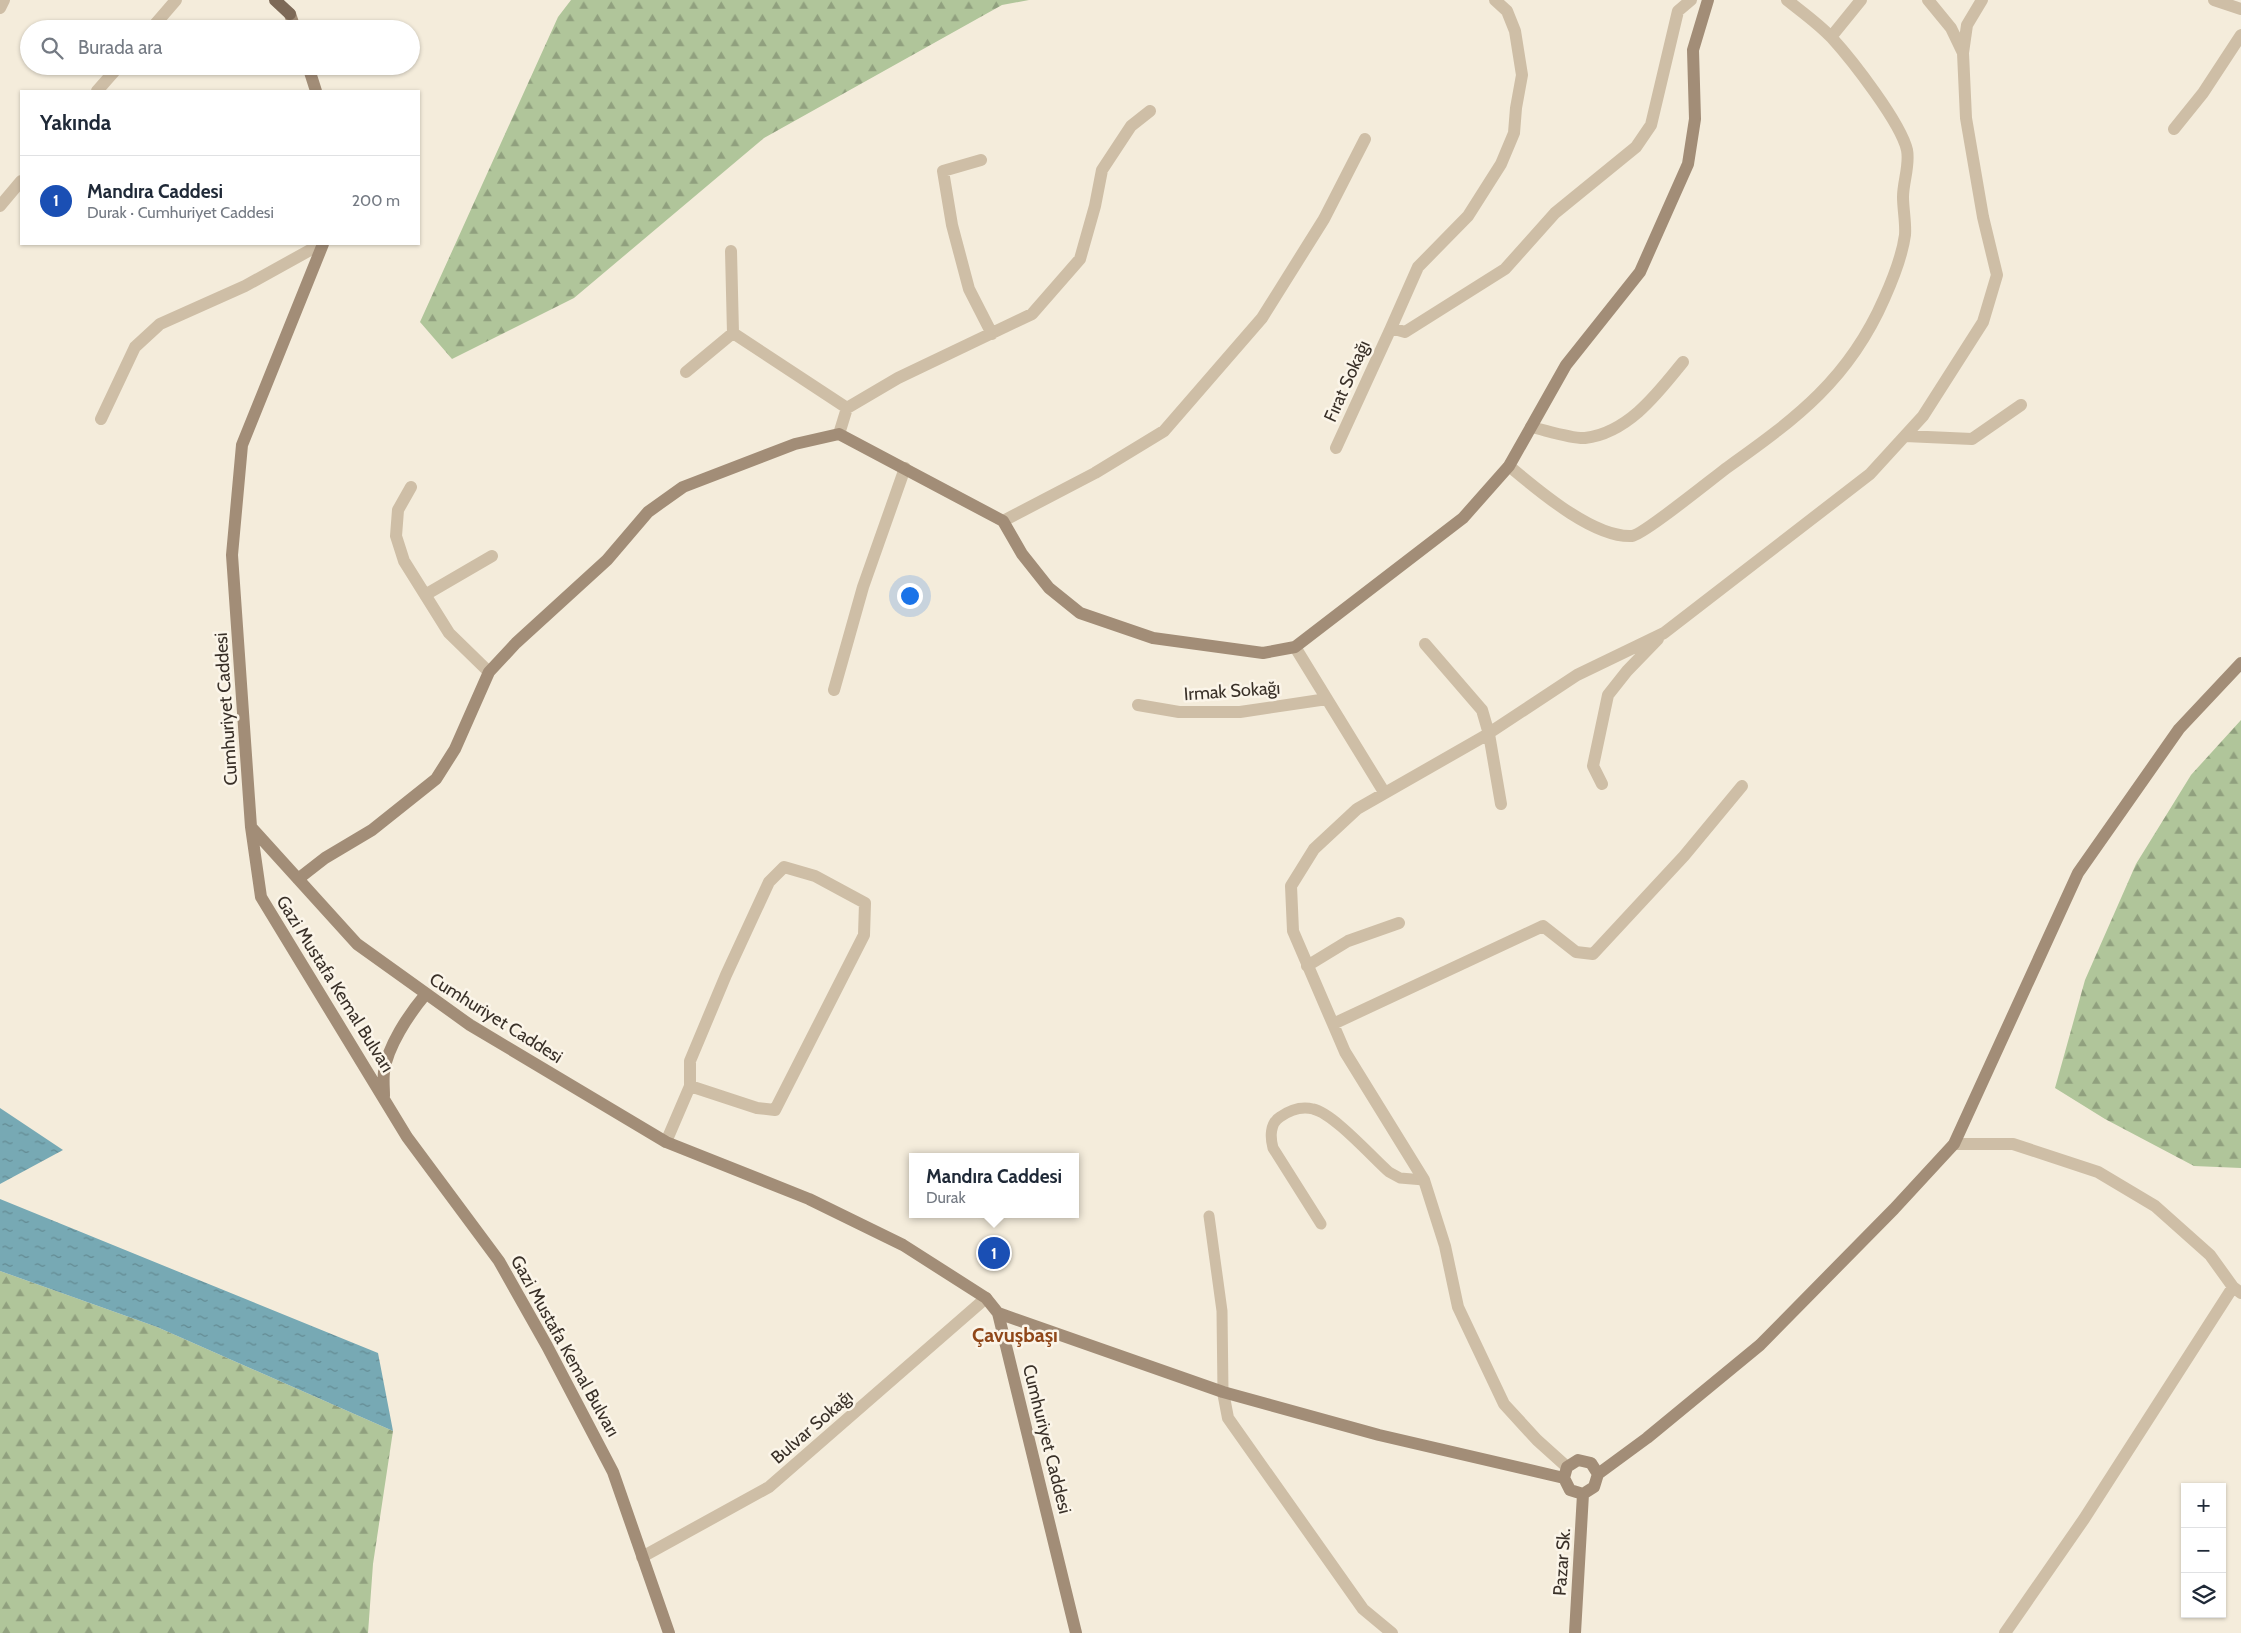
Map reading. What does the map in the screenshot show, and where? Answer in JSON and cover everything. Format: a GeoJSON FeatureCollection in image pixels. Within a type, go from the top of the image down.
{"type":"FeatureCollection","features":[{"type":"Feature","properties":{"kind":"main road"},"geometry":{"type":"LineString","coordinates":[[275,0],[290,14]]}},
{"type":"Feature","properties":{"kind":"main road"},"geometry":{"type":"LineString","coordinates":[[286,0],[290,14]]}},
{"type":"Feature","properties":{"kind":"street"},"geometry":{"type":"LineString","coordinates":[[0,8],[4,0]]}},
{"type":"Feature","properties":{"kind":"street"},"geometry":{"type":"LineString","coordinates":[[159,20],[176,0]]}},
{"type":"Feature","properties":{"kind":"street","name":"Fırat Sokağı"},"geometry":{"type":"LineString","coordinates":[[1336,448],[1418,267],[1468,216],[1501,164],[1514,134],[1522,74],[1515,31],[1507,11],[1495,0]]}},
{"type":"Feature","properties":{"kind":"street"},"geometry":{"type":"LineString","coordinates":[[1391,328],[1405,332],[1505,269],[1555,214],[1636,147],[1650,125],[1678,11],[1691,0]]}},
{"type":"Feature","properties":{"kind":"street"},"geometry":{"type":"LineString","coordinates":[[298,879],[325,858],[372,830],[436,779],[455,749],[489,672],[516,643],[607,560],[648,512],[683,487],[795,444],[839,434],[1003,521],[1022,554],[1049,588],[1080,613],[1153,638],[1262,653],[1296,647],[1462,518],[1509,466],[1566,365],[1640,272],[1688,164],[1695,120],[1693,50],[1708,0]]}},
{"type":"Feature","properties":{"kind":"street"},"geometry":{"type":"LineString","coordinates":[[1509,466],[1553,502],[1607,533],[1634,536],[1654,524],[1685,498],[1780,430],[1833,382],[1854,355],[1875,319],[1895,275],[1905,234],[1903,195],[1908,152],[1899,130],[1859,71],[1831,37],[1787,0]]}},
{"type":"Feature","properties":{"kind":"street"},"geometry":{"type":"LineString","coordinates":[[1831,37],[1861,0]]}},
{"type":"Feature","properties":{"kind":"street"},"geometry":{"type":"LineString","coordinates":[[1928,0],[1951,28],[1963,53]]}},
{"type":"Feature","properties":{"kind":"street"},"geometry":{"type":"LineString","coordinates":[[1602,784],[1593,766],[1608,695],[1627,671],[1664,633],[1870,474],[1923,416],[1983,322],[1997,275],[1983,217],[1966,118],[1963,53],[1967,25],[1982,0]]}},
{"type":"Feature","properties":{"kind":"street"},"geometry":{"type":"LineString","coordinates":[[2214,0],[2241,9]]}},
{"type":"Feature","properties":{"kind":"street"},"geometry":{"type":"LineString","coordinates":[[290,14],[292,20]]}},
{"type":"Feature","properties":{"kind":"street"},"geometry":{"type":"LineString","coordinates":[[2174,129],[2203,93],[2241,35]]}},
{"type":"Feature","properties":{"kind":"street"},"geometry":{"type":"LineString","coordinates":[[99,90],[111,75]]}},
{"type":"Feature","properties":{"kind":"street"},"geometry":{"type":"LineString","coordinates":[[311,75],[316,90]]}},
{"type":"Feature","properties":{"kind":"street"},"geometry":{"type":"LineString","coordinates":[[839,434],[847,408],[898,378],[1032,314],[1080,259],[1095,206],[1102,170],[1131,126],[1150,111]]}},
{"type":"Feature","properties":{"kind":"street"},"geometry":{"type":"LineString","coordinates":[[1003,521],[1095,473],[1164,431],[1262,318],[1324,219],[1365,139]]}},
{"type":"Feature","properties":{"kind":"street"},"geometry":{"type":"LineString","coordinates":[[980,160],[943,172],[952,225],[968,290],[992,334]]}},
{"type":"Feature","properties":{"kind":"street"},"geometry":{"type":"LineString","coordinates":[[0,206],[20,182]]}},
{"type":"Feature","properties":{"kind":"street"},"geometry":{"type":"LineString","coordinates":[[101,419],[135,347],[160,324],[245,286],[320,245]]}},
{"type":"Feature","properties":{"kind":"street","name":"Cumhuriyet Caddesi"},"geometry":{"type":"LineString","coordinates":[[322,245],[242,445],[232,555],[250,827],[357,944],[425,995],[470,1025],[666,1142],[809,1199],[903,1245],[986,1298],[998,1313],[1076,1633]]}},
{"type":"Feature","properties":{"kind":"street"},"geometry":{"type":"LineString","coordinates":[[731,251],[732,333]]}},
{"type":"Feature","properties":{"kind":"street"},"geometry":{"type":"LineString","coordinates":[[732,333],[847,408]]}},
{"type":"Feature","properties":{"kind":"street"},"geometry":{"type":"LineString","coordinates":[[686,372],[732,333]]}},
{"type":"Feature","properties":{"kind":"street"},"geometry":{"type":"LineString","coordinates":[[1532,427],[1583,438],[1617,429],[1657,394],[1683,362]]}},
{"type":"Feature","properties":{"kind":"street"},"geometry":{"type":"LineString","coordinates":[[1905,436],[1972,439],[2021,405]]}},
{"type":"Feature","properties":{"kind":"street"},"geometry":{"type":"LineString","coordinates":[[834,690],[862,587],[905,468]]}},
{"type":"Feature","properties":{"kind":"street"},"geometry":{"type":"LineString","coordinates":[[411,487],[398,510],[396,536],[404,561],[449,633],[489,672]]}},
{"type":"Feature","properties":{"kind":"street"},"geometry":{"type":"LineString","coordinates":[[425,595],[492,556]]}},
{"type":"Feature","properties":{"kind":"street"},"geometry":{"type":"LineString","coordinates":[[1664,633],[1578,675],[1489,734],[1356,809],[1314,849],[1291,886],[1293,930],[1307,966],[1345,1052],[1424,1180],[1445,1246],[1458,1307],[1504,1404],[1565,1473],[1570,1490],[1583,1494],[1594,1487],[1598,1474],[1648,1438],[1760,1344],[1894,1209],[1954,1144],[2078,873],[2179,729],[2241,663]]}},
{"type":"Feature","properties":{"kind":"street"},"geometry":{"type":"LineString","coordinates":[[1425,644],[1482,710],[1489,734],[1501,804]]}},
{"type":"Feature","properties":{"kind":"street"},"geometry":{"type":"LineString","coordinates":[[1296,647],[1384,792]]}},
{"type":"Feature","properties":{"kind":"street","name":"Irmak Sokağı"},"geometry":{"type":"LineString","coordinates":[[1138,705],[1179,712],[1240,712],[1327,699]]}},
{"type":"Feature","properties":{"kind":"street"},"geometry":{"type":"LineString","coordinates":[[1332,1024],[1543,926],[1576,952],[1592,954],[1684,856],[1742,786]]}},
{"type":"Feature","properties":{"kind":"street","name":"Gazi Mustafa Kemal Bulvarı"},"geometry":{"type":"LineString","coordinates":[[250,827],[261,897],[407,1137],[499,1261],[614,1472],[669,1633]]}},
{"type":"Feature","properties":{"kind":"street"},"geometry":{"type":"LineString","coordinates":[[666,1142],[690,1086],[690,1061],[726,975],[769,882],[784,867],[815,876],[865,903],[864,935],[775,1110],[757,1108],[690,1086]]}},
{"type":"Feature","properties":{"kind":"street"},"geometry":{"type":"LineString","coordinates":[[1307,966],[1348,941],[1399,923]]}},
{"type":"Feature","properties":{"kind":"street","name":"Gazi Mustafa Kemal Bulvarı"},"geometry":{"type":"LineString","coordinates":[[384,1099],[384,1071],[395,1042],[409,1014],[425,995]]}},
{"type":"Feature","properties":{"kind":"street"},"geometry":{"type":"LineString","coordinates":[[1954,1144],[2014,1144],[2098,1172],[2155,1206],[2210,1255],[2237,1290],[2084,1519],[2005,1633]]}},
{"type":"Feature","properties":{"kind":"street","name":"Bulvar Sokağı"},"geometry":{"type":"LineString","coordinates":[[642,1557],[768,1487],[986,1298]]}},
{"type":"Feature","properties":{"kind":"street"},"geometry":{"type":"LineString","coordinates":[[998,1313],[1223,1392],[1379,1435],[1565,1473]]}},
{"type":"Feature","properties":{"kind":"street"},"geometry":{"type":"LineString","coordinates":[[1223,1392],[1228,1418],[1363,1609],[1392,1633]]}},
{"type":"Feature","properties":{"kind":"street"},"geometry":{"type":"LineString","coordinates":[[1565,1473],[1578,1460],[1591,1463],[1598,1474]]}},
{"type":"Feature","properties":{"kind":"street","name":"Pazar Sk."},"geometry":{"type":"LineString","coordinates":[[1575,1633],[1583,1494]]}},
{"type":"Feature","properties":{"kind":"lane"},"geometry":{"type":"LineString","coordinates":[[1320,1224],[1273,1148],[1271,1141],[1273,1126],[1278,1118],[1295,1109],[1311,1108],[1326,1114],[1389,1172],[1406,1179],[1424,1180]]}},
{"type":"Feature","properties":{"kind":"lane"},"geometry":{"type":"LineString","coordinates":[[1209,1216],[1222,1311],[1223,1392]]}},
{"type":"Feature","properties":{"kind":"green space"},"geometry":{"type":"Polygon","coordinates":[[[571,0],[1029,0],[1002,5],[764,138],[574,298],[452,359],[420,322],[558,17],[571,0]]]}},
{"type":"Feature","properties":{"kind":"green space"},"geometry":{"type":"Polygon","coordinates":[[[2241,720],[2241,1168],[2194,1166],[2105,1119],[2055,1088],[2085,980],[2136,864],[2191,775],[2241,720]]]}},
{"type":"Feature","properties":{"kind":"green space"},"geometry":{"type":"Polygon","coordinates":[[[0,1271],[157,1327],[393,1431],[373,1564],[368,1633],[0,1633],[0,1271]]]}},
{"type":"Feature","properties":{"kind":"water"},"geometry":{"type":"Polygon","coordinates":[[[0,1108],[63,1150],[0,1184],[0,1108]]]}},
{"type":"Feature","properties":{"kind":"water"},"geometry":{"type":"Polygon","coordinates":[[[0,1199],[378,1353],[393,1431],[157,1327],[0,1271],[0,1199]]]}},
{"type":"Feature","properties":{"kind":"place","name":"Mandıra Caddesi"},"geometry":{"type":"Point","coordinates":[994,1253]}},
{"type":"Feature","properties":{"kind":"district","name":"Çavuşbaşı"},"geometry":{"type":"Point","coordinates":[1015,1335]}}]}
